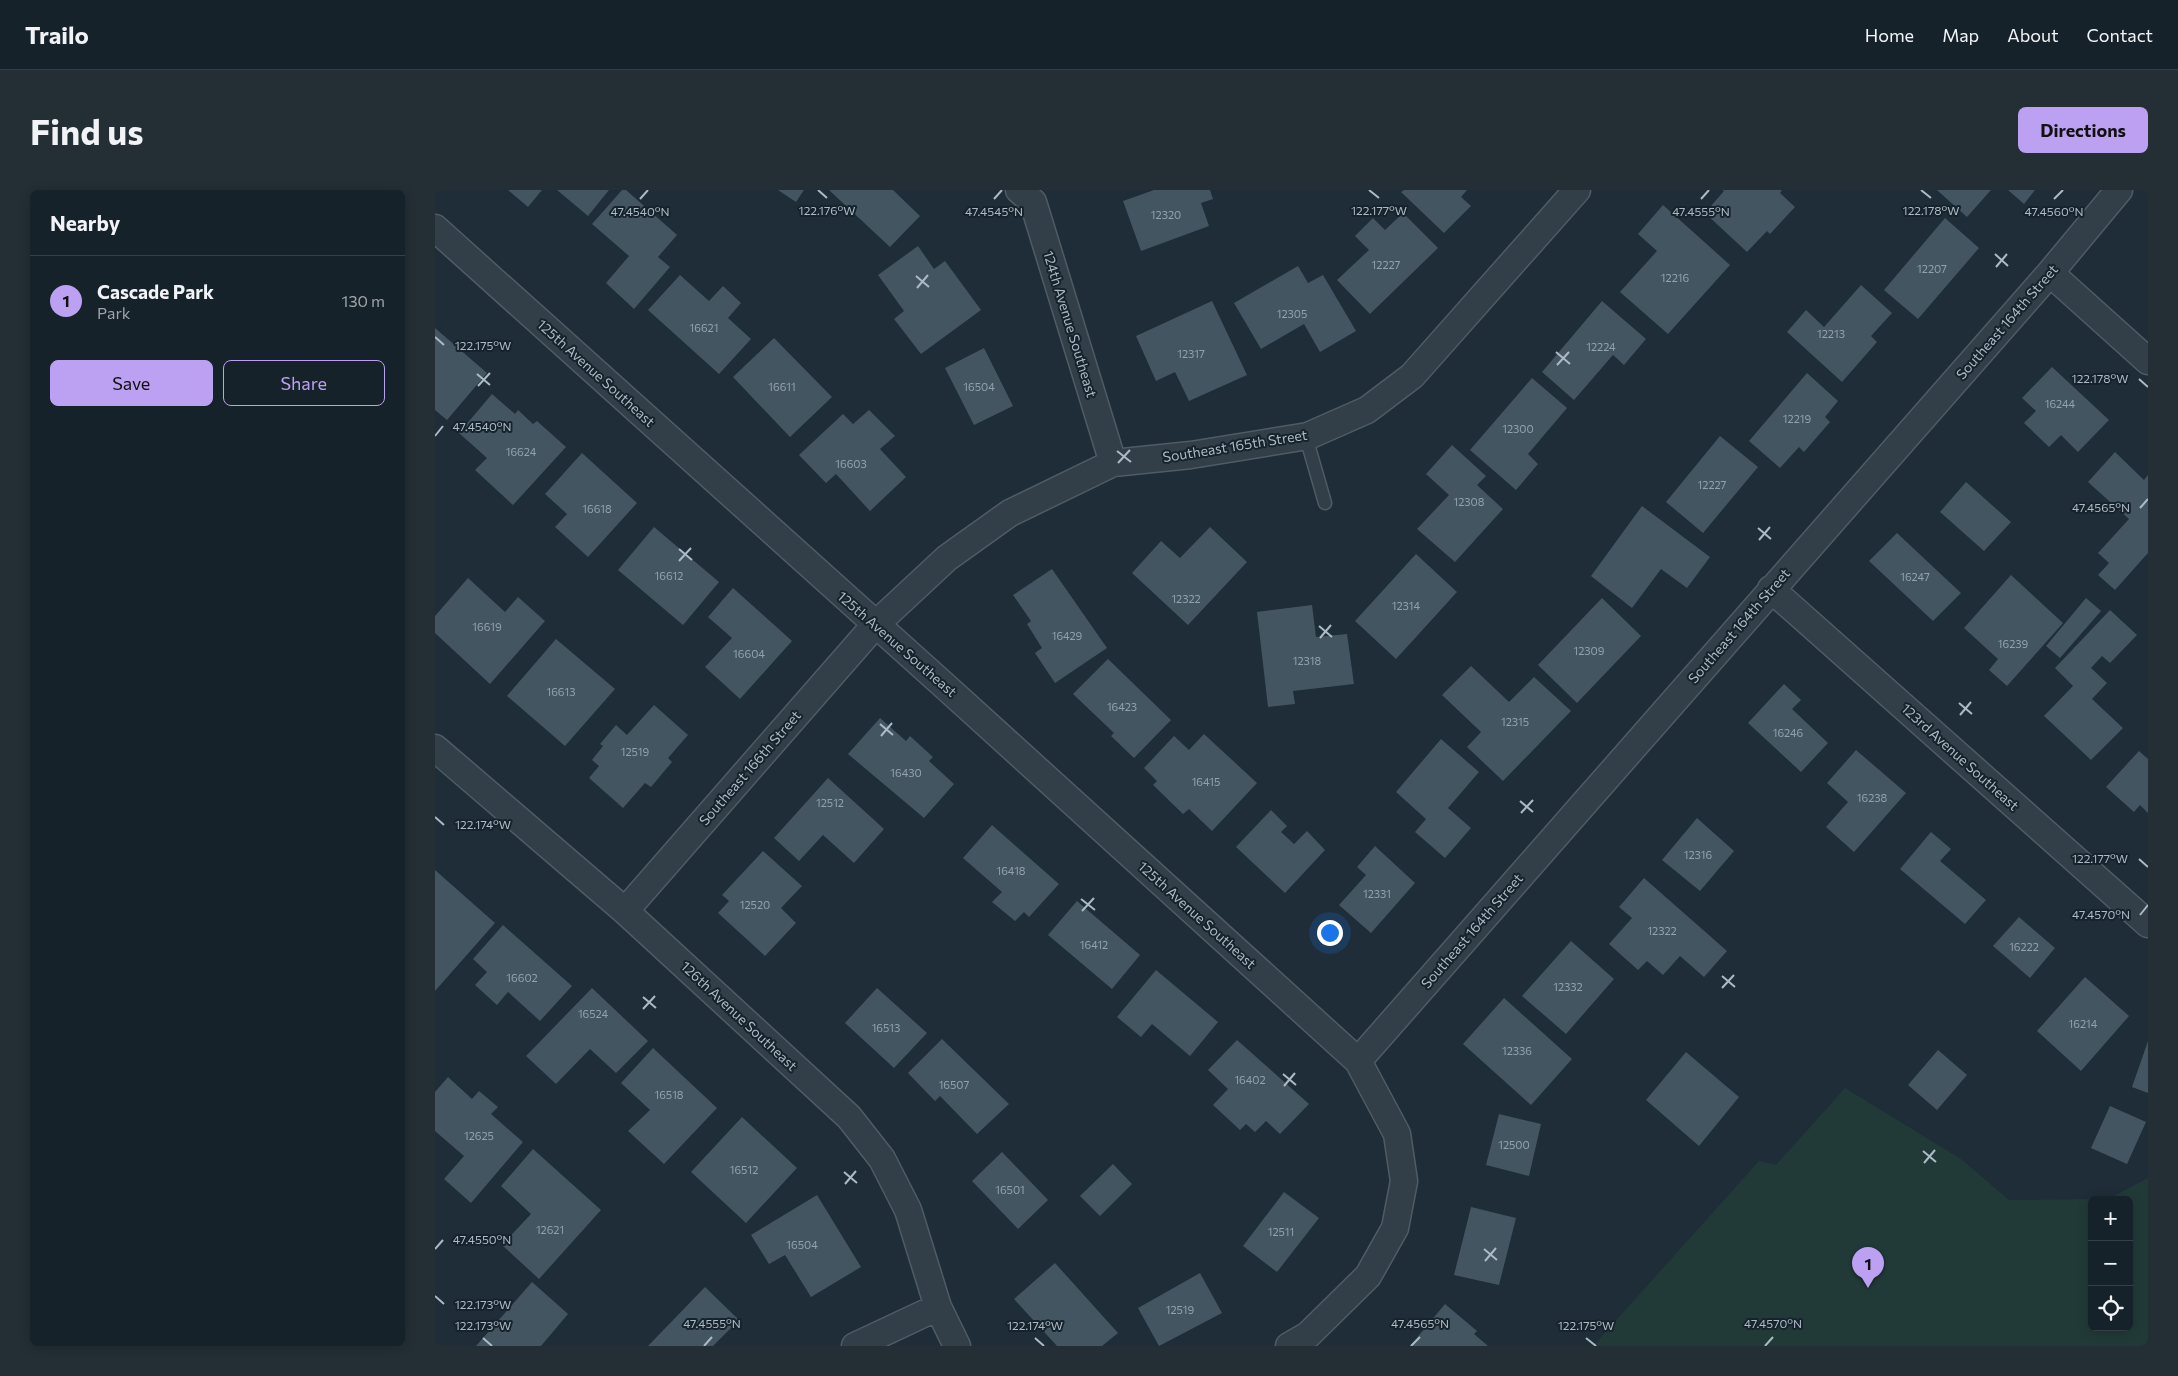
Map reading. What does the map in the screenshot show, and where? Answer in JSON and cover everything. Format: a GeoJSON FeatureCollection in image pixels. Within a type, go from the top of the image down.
{"type":"FeatureCollection","features":[{"type":"Feature","properties":{"kind":"street","name":"Southeast 165th Street"},"geometry":{"type":"LineString","coordinates":[[875,625],[947,558],[1010,513],[1113,463],[1191,455],[1306,436],[1367,410],[1412,376],[1577,190]]}},
{"type":"Feature","properties":{"kind":"street","name":"Southeast 164th Street"},"geometry":{"type":"LineString","coordinates":[[1358,1061],[1771,589],[2051,273],[2119,190]]}},
{"type":"Feature","properties":{"kind":"street","name":"124th Avenue Southeast"},"geometry":{"type":"LineString","coordinates":[[1032,194],[1113,463]]}},
{"type":"Feature","properties":{"kind":"street","name":"125th Avenue Southeast"},"geometry":{"type":"LineString","coordinates":[[435,228],[947,688],[1358,1061],[1397,1134],[1404,1181],[1395,1228],[1368,1276],[1308,1335],[1289,1346]]}},
{"type":"Feature","properties":{"kind":"street"},"geometry":{"type":"LineString","coordinates":[[2051,273],[2148,361]]}},
{"type":"Feature","properties":{"kind":"street","name":"123rd Avenue Southeast"},"geometry":{"type":"LineString","coordinates":[[1771,589],[2148,924]]}},
{"type":"Feature","properties":{"kind":"street","name":"Southeast 166th Street"},"geometry":{"type":"LineString","coordinates":[[625,911],[875,625]]}},
{"type":"Feature","properties":{"kind":"street","name":"126th Avenue Southeast"},"geometry":{"type":"LineString","coordinates":[[435,748],[625,911],[849,1116],[882,1159],[908,1210],[938,1307],[957,1346]]}},
{"type":"Feature","properties":{"kind":"street"},"geometry":{"type":"LineString","coordinates":[[855,1346],[938,1307]]}},
{"type":"Feature","properties":{"kind":"lane"},"geometry":{"type":"LineString","coordinates":[[1306,436],[1325,503]]}},
{"type":"Feature","properties":{"kind":"green space"},"geometry":{"type":"Polygon","coordinates":[[[1845,1088],[1961,1159],[2009,1200],[2088,1199],[2088,1331],[2133,1331],[2133,1196],[2114,1196],[2148,1178],[2148,1346],[1593,1346],[1759,1161],[1776,1165],[1845,1088]]]}},
{"type":"Feature","properties":{"kind":"building"},"geometry":{"type":"Polygon","coordinates":[[[508,190],[542,190],[528,207],[508,190]]]}},
{"type":"Feature","properties":{"kind":"building"},"geometry":{"type":"Polygon","coordinates":[[[557,190],[609,190],[588,216],[557,190]]]}},
{"type":"Feature","properties":{"kind":"building"},"geometry":{"type":"Polygon","coordinates":[[[622,190],[626,190],[677,235],[658,257],[670,267],[634,309],[606,283],[629,256],[592,224],[622,190]]]}},
{"type":"Feature","properties":{"kind":"building"},"geometry":{"type":"Polygon","coordinates":[[[778,190],[804,190],[796,202],[778,190]]]}},
{"type":"Feature","properties":{"kind":"building"},"geometry":{"type":"Polygon","coordinates":[[[829,190],[893,190],[920,216],[890,247],[829,190]]]}},
{"type":"Feature","properties":{"kind":"building"},"geometry":{"type":"Polygon","coordinates":[[[1154,190],[1210,190],[1213,199],[1201,203],[1209,226],[1141,251],[1123,201],[1154,190]]]}},
{"type":"Feature","properties":{"kind":"building"},"geometry":{"type":"Polygon","coordinates":[[[1404,190],[1467,190],[1461,197],[1471,206],[1444,233],[1401,192],[1404,190]]]}},
{"type":"Feature","properties":{"kind":"building"},"geometry":{"type":"Polygon","coordinates":[[[1722,190],[1782,190],[1780,193],[1795,207],[1770,234],[1767,231],[1747,252],[1705,213],[1724,191],[1722,190]]]}},
{"type":"Feature","properties":{"kind":"building"},"geometry":{"type":"Polygon","coordinates":[[[1937,190],[1991,190],[1967,217],[1937,190]]]}},
{"type":"Feature","properties":{"kind":"building"},"geometry":{"type":"Polygon","coordinates":[[[2008,190],[2035,190],[2024,204],[2008,190]]]}},
{"type":"Feature","properties":{"kind":"building"},"geometry":{"type":"Polygon","coordinates":[[[1663,205],[1730,265],[1668,334],[1620,292],[1657,251],[1638,234],[1663,205]]]}},
{"type":"Feature","properties":{"kind":"building"},"geometry":{"type":"Polygon","coordinates":[[[1403,213],[1438,248],[1370,314],[1337,280],[1369,250],[1355,236],[1373,218],[1385,230],[1403,213]]]}},
{"type":"Feature","properties":{"kind":"building"},"geometry":{"type":"Polygon","coordinates":[[[1945,218],[1979,248],[1918,319],[1884,290],[1945,218]]]}},
{"type":"Feature","properties":{"kind":"building"},"geometry":{"type":"Polygon","coordinates":[[[918,246],[934,269],[945,261],[981,310],[921,354],[894,319],[904,311],[878,275],[918,246]]]}},
{"type":"Feature","properties":{"kind":"building"},"geometry":{"type":"Polygon","coordinates":[[[1298,266],[1308,283],[1323,275],[1356,331],[1320,352],[1304,324],[1261,349],[1234,303],[1298,266]]]}},
{"type":"Feature","properties":{"kind":"building"},"geometry":{"type":"Polygon","coordinates":[[[680,275],[709,301],[723,286],[741,303],[728,318],[751,339],[719,374],[648,310],[680,275]]]}},
{"type":"Feature","properties":{"kind":"building"},"geometry":{"type":"Polygon","coordinates":[[[1861,285],[1892,313],[1871,336],[1877,342],[1842,382],[1787,332],[1806,310],[1824,327],[1861,285]]]}},
{"type":"Feature","properties":{"kind":"building"},"geometry":{"type":"Polygon","coordinates":[[[1212,301],[1247,375],[1189,401],[1175,372],[1156,381],[1136,336],[1212,301]]]}},
{"type":"Feature","properties":{"kind":"building"},"geometry":{"type":"Polygon","coordinates":[[[1602,301],[1646,339],[1624,365],[1613,355],[1574,400],[1542,372],[1602,301]]]}},
{"type":"Feature","properties":{"kind":"building"},"geometry":{"type":"Polygon","coordinates":[[[435,328],[487,373],[447,420],[435,410],[435,328]]]}},
{"type":"Feature","properties":{"kind":"building"},"geometry":{"type":"Polygon","coordinates":[[[774,338],[832,397],[790,437],[733,377],[774,338]]]}},
{"type":"Feature","properties":{"kind":"building"},"geometry":{"type":"Polygon","coordinates":[[[984,348],[1013,406],[974,425],[945,368],[984,348]]]}},
{"type":"Feature","properties":{"kind":"building"},"geometry":{"type":"Polygon","coordinates":[[[2052,367],[2109,420],[2078,452],[2061,435],[2049,447],[2024,423],[2036,411],[2022,398],[2052,367]]]}},
{"type":"Feature","properties":{"kind":"building"},"geometry":{"type":"Polygon","coordinates":[[[1807,373],[1838,401],[1825,417],[1830,422],[1804,452],[1799,447],[1780,468],[1749,441],[1807,373]]]}},
{"type":"Feature","properties":{"kind":"building"},"geometry":{"type":"Polygon","coordinates":[[[1532,378],[1567,408],[1528,454],[1538,464],[1516,490],[1470,450],[1532,378]]]}},
{"type":"Feature","properties":{"kind":"building"},"geometry":{"type":"Polygon","coordinates":[[[492,394],[515,414],[518,410],[533,424],[537,421],[566,447],[513,505],[475,470],[487,458],[459,433],[492,394]]]}},
{"type":"Feature","properties":{"kind":"building"},"geometry":{"type":"Polygon","coordinates":[[[869,410],[895,436],[880,449],[906,477],[870,511],[836,474],[826,483],[799,455],[843,414],[853,424],[869,410]]]}},
{"type":"Feature","properties":{"kind":"building"},"geometry":{"type":"Polygon","coordinates":[[[1720,436],[1758,467],[1703,533],[1666,502],[1720,436]]]}},
{"type":"Feature","properties":{"kind":"building"},"geometry":{"type":"Polygon","coordinates":[[[1452,445],[1486,476],[1477,485],[1503,509],[1455,562],[1417,529],[1449,495],[1426,474],[1452,445]]]}},
{"type":"Feature","properties":{"kind":"building"},"geometry":{"type":"Polygon","coordinates":[[[2115,452],[2144,480],[2148,475],[2148,553],[2115,590],[2098,575],[2109,563],[2098,553],[2129,519],[2088,482],[2115,452]]]}},
{"type":"Feature","properties":{"kind":"building"},"geometry":{"type":"Polygon","coordinates":[[[582,453],[637,503],[588,557],[555,527],[567,514],[545,494],[582,453]]]}},
{"type":"Feature","properties":{"kind":"building"},"geometry":{"type":"Polygon","coordinates":[[[1966,482],[2011,522],[1984,551],[1940,512],[1966,482]]]}},
{"type":"Feature","properties":{"kind":"building"},"geometry":{"type":"Polygon","coordinates":[[[1642,506],[1710,557],[1687,588],[1661,569],[1632,608],[1591,576],[1642,506]]]}},
{"type":"Feature","properties":{"kind":"building"},"geometry":{"type":"Polygon","coordinates":[[[654,527],[719,582],[683,625],[618,570],[654,527]]]}},
{"type":"Feature","properties":{"kind":"building"},"geometry":{"type":"Polygon","coordinates":[[[1210,527],[1247,562],[1188,625],[1132,573],[1161,541],[1180,558],[1210,527]]]}},
{"type":"Feature","properties":{"kind":"building"},"geometry":{"type":"Polygon","coordinates":[[[1897,533],[1961,593],[1933,621],[1869,561],[1897,533]]]}},
{"type":"Feature","properties":{"kind":"building"},"geometry":{"type":"Polygon","coordinates":[[[1416,554],[1457,592],[1396,659],[1355,621],[1416,554]]]}},
{"type":"Feature","properties":{"kind":"building"},"geometry":{"type":"Polygon","coordinates":[[[1052,569],[1107,648],[1055,683],[1035,653],[1042,648],[1027,624],[1031,621],[1013,595],[1052,569]]]}},
{"type":"Feature","properties":{"kind":"building"},"geometry":{"type":"Polygon","coordinates":[[[2011,575],[2063,623],[2007,686],[1989,670],[1998,659],[1964,628],[2011,575]]]}},
{"type":"Feature","properties":{"kind":"building"},"geometry":{"type":"Polygon","coordinates":[[[468,578],[505,612],[518,597],[545,621],[490,684],[435,633],[435,616],[468,578]]]}},
{"type":"Feature","properties":{"kind":"building"},"geometry":{"type":"Polygon","coordinates":[[[733,588],[792,641],[740,699],[705,667],[732,638],[708,617],[733,588]]]}},
{"type":"Feature","properties":{"kind":"building"},"geometry":{"type":"Polygon","coordinates":[[[1602,598],[1641,636],[1577,703],[1538,665],[1602,598]]]}},
{"type":"Feature","properties":{"kind":"building"},"geometry":{"type":"Polygon","coordinates":[[[2086,598],[2101,611],[2060,658],[2046,646],[2086,598]]]}},
{"type":"Feature","properties":{"kind":"building"},"geometry":{"type":"Polygon","coordinates":[[[1312,605],[1316,637],[1347,634],[1354,684],[1293,691],[1295,704],[1268,707],[1257,612],[1312,605]]]}},
{"type":"Feature","properties":{"kind":"building"},"geometry":{"type":"Polygon","coordinates":[[[2110,610],[2137,635],[2110,663],[2102,656],[2091,668],[2107,683],[2092,699],[2123,728],[2091,760],[2044,716],[2073,686],[2055,668],[2110,610]]]}},
{"type":"Feature","properties":{"kind":"building"},"geometry":{"type":"Polygon","coordinates":[[[556,639],[615,689],[565,746],[507,696],[556,639]]]}},
{"type":"Feature","properties":{"kind":"building"},"geometry":{"type":"Polygon","coordinates":[[[1108,659],[1171,720],[1134,758],[1111,736],[1114,733],[1073,694],[1108,659]]]}},
{"type":"Feature","properties":{"kind":"building"},"geometry":{"type":"Polygon","coordinates":[[[1471,666],[1509,702],[1534,677],[1571,711],[1503,781],[1467,747],[1481,732],[1442,695],[1471,666]]]}},
{"type":"Feature","properties":{"kind":"building"},"geometry":{"type":"Polygon","coordinates":[[[1784,684],[1801,700],[1792,709],[1828,743],[1801,772],[1748,723],[1784,684]]]}},
{"type":"Feature","properties":{"kind":"building"},"geometry":{"type":"Polygon","coordinates":[[[654,705],[688,735],[668,758],[672,762],[651,787],[645,783],[623,808],[589,778],[599,766],[592,760],[603,746],[600,744],[616,725],[627,735],[654,705]]]}},
{"type":"Feature","properties":{"kind":"building"},"geometry":{"type":"Polygon","coordinates":[[[880,718],[906,741],[910,736],[933,757],[929,761],[954,784],[924,818],[848,754],[880,718]]]}},
{"type":"Feature","properties":{"kind":"building"},"geometry":{"type":"Polygon","coordinates":[[[1204,734],[1257,783],[1212,831],[1189,809],[1183,814],[1153,785],[1157,781],[1144,768],[1174,736],[1189,750],[1204,734]]]}},
{"type":"Feature","properties":{"kind":"building"},"geometry":{"type":"Polygon","coordinates":[[[1441,739],[1479,772],[1448,808],[1471,828],[1445,858],[1415,832],[1426,819],[1396,792],[1441,739]]]}},
{"type":"Feature","properties":{"kind":"building"},"geometry":{"type":"Polygon","coordinates":[[[1856,750],[1906,793],[1854,852],[1826,827],[1848,802],[1827,783],[1856,750]]]}},
{"type":"Feature","properties":{"kind":"building"},"geometry":{"type":"Polygon","coordinates":[[[2139,751],[2148,759],[2148,813],[2140,805],[2134,812],[2106,787],[2139,751]]]}},
{"type":"Feature","properties":{"kind":"building"},"geometry":{"type":"Polygon","coordinates":[[[828,778],[884,829],[854,863],[823,835],[799,861],[774,838],[828,778]]]}},
{"type":"Feature","properties":{"kind":"building"},"geometry":{"type":"Polygon","coordinates":[[[1271,810],[1287,826],[1281,832],[1294,844],[1307,831],[1325,850],[1285,893],[1236,847],[1271,810]]]}},
{"type":"Feature","properties":{"kind":"building"},"geometry":{"type":"Polygon","coordinates":[[[1697,818],[1734,851],[1700,891],[1662,860],[1697,818]]]}},
{"type":"Feature","properties":{"kind":"building"},"geometry":{"type":"Polygon","coordinates":[[[992,825],[1059,884],[1029,917],[1024,912],[1015,921],[992,902],[1002,892],[963,858],[992,825]]]}},
{"type":"Feature","properties":{"kind":"building"},"geometry":{"type":"Polygon","coordinates":[[[1931,832],[1951,849],[1940,861],[1986,900],[1965,924],[1900,869],[1931,832]]]}},
{"type":"Feature","properties":{"kind":"building"},"geometry":{"type":"Polygon","coordinates":[[[1375,846],[1415,883],[1371,933],[1339,905],[1366,875],[1357,867],[1375,846]]]}},
{"type":"Feature","properties":{"kind":"building"},"geometry":{"type":"Polygon","coordinates":[[[763,851],[802,886],[781,908],[796,923],[765,956],[718,913],[729,901],[722,895],[763,851]]]}},
{"type":"Feature","properties":{"kind":"building"},"geometry":{"type":"Polygon","coordinates":[[[435,870],[495,923],[435,991],[435,870]]]}},
{"type":"Feature","properties":{"kind":"building"},"geometry":{"type":"Polygon","coordinates":[[[1644,878],[1727,951],[1704,977],[1680,956],[1663,975],[1647,961],[1638,970],[1609,944],[1632,918],[1619,907],[1644,878]]]}},
{"type":"Feature","properties":{"kind":"building"},"geometry":{"type":"Polygon","coordinates":[[[1077,901],[1140,955],[1112,989],[1048,935],[1077,901]]]}},
{"type":"Feature","properties":{"kind":"building"},"geometry":{"type":"Polygon","coordinates":[[[2019,917],[2055,948],[2030,978],[1993,946],[2019,917]]]}},
{"type":"Feature","properties":{"kind":"building"},"geometry":{"type":"Polygon","coordinates":[[[503,925],[572,986],[540,1021],[508,992],[497,1005],[475,985],[487,972],[473,959],[503,925]]]}},
{"type":"Feature","properties":{"kind":"building"},"geometry":{"type":"Polygon","coordinates":[[[1571,941],[1614,979],[1566,1034],[1522,996],[1571,941]]]}},
{"type":"Feature","properties":{"kind":"building"},"geometry":{"type":"Polygon","coordinates":[[[1156,970],[1218,1022],[1190,1056],[1152,1024],[1141,1037],[1117,1017],[1156,970]]]}},
{"type":"Feature","properties":{"kind":"building"},"geometry":{"type":"Polygon","coordinates":[[[2085,977],[2129,1016],[2081,1071],[2037,1031],[2085,977]]]}},
{"type":"Feature","properties":{"kind":"building"},"geometry":{"type":"Polygon","coordinates":[[[592,988],[648,1041],[616,1073],[590,1049],[556,1084],[526,1056],[592,988]]]}},
{"type":"Feature","properties":{"kind":"building"},"geometry":{"type":"Polygon","coordinates":[[[877,988],[927,1033],[894,1068],[845,1023],[877,988]]]}},
{"type":"Feature","properties":{"kind":"building"},"geometry":{"type":"Polygon","coordinates":[[[1504,998],[1572,1059],[1531,1105],[1463,1044],[1504,998]]]}},
{"type":"Feature","properties":{"kind":"building"},"geometry":{"type":"Polygon","coordinates":[[[942,1039],[1009,1104],[977,1134],[940,1096],[935,1101],[908,1073],[942,1039]]]}},
{"type":"Feature","properties":{"kind":"building"},"geometry":{"type":"Polygon","coordinates":[[[1237,1040],[1309,1104],[1280,1134],[1266,1121],[1255,1132],[1246,1124],[1240,1130],[1213,1105],[1228,1089],[1208,1070],[1237,1040]]]}},
{"type":"Feature","properties":{"kind":"building"},"geometry":{"type":"Polygon","coordinates":[[[2148,1041],[2148,1093],[2132,1087],[2148,1041]]]}},
{"type":"Feature","properties":{"kind":"building"},"geometry":{"type":"Polygon","coordinates":[[[653,1048],[717,1108],[664,1164],[628,1131],[650,1110],[621,1083],[653,1048]]]}},
{"type":"Feature","properties":{"kind":"building"},"geometry":{"type":"Polygon","coordinates":[[[1938,1050],[1967,1075],[1937,1110],[1908,1085],[1938,1050]]]}},
{"type":"Feature","properties":{"kind":"building"},"geometry":{"type":"Polygon","coordinates":[[[1686,1052],[1739,1097],[1699,1146],[1646,1100],[1686,1052]]]}},
{"type":"Feature","properties":{"kind":"building"},"geometry":{"type":"Polygon","coordinates":[[[448,1077],[472,1099],[479,1091],[498,1107],[491,1114],[523,1142],[471,1203],[444,1179],[464,1156],[435,1131],[435,1092],[448,1077]]]}},
{"type":"Feature","properties":{"kind":"building"},"geometry":{"type":"Polygon","coordinates":[[[2110,1106],[2146,1122],[2127,1164],[2091,1148],[2110,1106]]]}},
{"type":"Feature","properties":{"kind":"building"},"geometry":{"type":"Polygon","coordinates":[[[1499,1114],[1541,1124],[1529,1176],[1486,1165],[1499,1114]]]}},
{"type":"Feature","properties":{"kind":"building"},"geometry":{"type":"Polygon","coordinates":[[[742,1117],[797,1168],[746,1223],[691,1172],[742,1117]]]}},
{"type":"Feature","properties":{"kind":"building"},"geometry":{"type":"Polygon","coordinates":[[[533,1149],[601,1210],[539,1279],[502,1245],[531,1214],[501,1186],[533,1149]]]}},
{"type":"Feature","properties":{"kind":"building"},"geometry":{"type":"Polygon","coordinates":[[[1002,1152],[1048,1200],[1018,1229],[972,1181],[1002,1152]]]}},
{"type":"Feature","properties":{"kind":"building"},"geometry":{"type":"Polygon","coordinates":[[[1113,1164],[1132,1184],[1100,1216],[1080,1196],[1113,1164]]]}},
{"type":"Feature","properties":{"kind":"building"},"geometry":{"type":"Polygon","coordinates":[[[1284,1192],[1319,1218],[1277,1272],[1243,1246],[1284,1192]]]}},
{"type":"Feature","properties":{"kind":"building"},"geometry":{"type":"Polygon","coordinates":[[[817,1195],[861,1267],[811,1297],[785,1255],[769,1264],[751,1235],[817,1195]]]}},
{"type":"Feature","properties":{"kind":"building"},"geometry":{"type":"Polygon","coordinates":[[[1471,1207],[1516,1218],[1499,1285],[1454,1275],[1471,1207]]]}},
{"type":"Feature","properties":{"kind":"building"},"geometry":{"type":"Polygon","coordinates":[[[1055,1263],[1118,1333],[1102,1346],[1057,1346],[1014,1299],[1055,1263]]]}},
{"type":"Feature","properties":{"kind":"building"},"geometry":{"type":"Polygon","coordinates":[[[1200,1273],[1222,1313],[1159,1346],[1138,1308],[1200,1273]]]}},
{"type":"Feature","properties":{"kind":"building"},"geometry":{"type":"Polygon","coordinates":[[[532,1282],[568,1314],[541,1346],[476,1346],[532,1282]]]}},
{"type":"Feature","properties":{"kind":"building"},"geometry":{"type":"Polygon","coordinates":[[[705,1287],[739,1320],[713,1346],[648,1346],[705,1287]]]}},
{"type":"Feature","properties":{"kind":"building"},"geometry":{"type":"Polygon","coordinates":[[[1445,1304],[1477,1331],[1474,1334],[1488,1346],[1410,1346],[1445,1304]]]}},
{"type":"Feature","properties":{"kind":"place","name":"Cascade Park"},"geometry":{"type":"Point","coordinates":[1868,1288]}}]}
